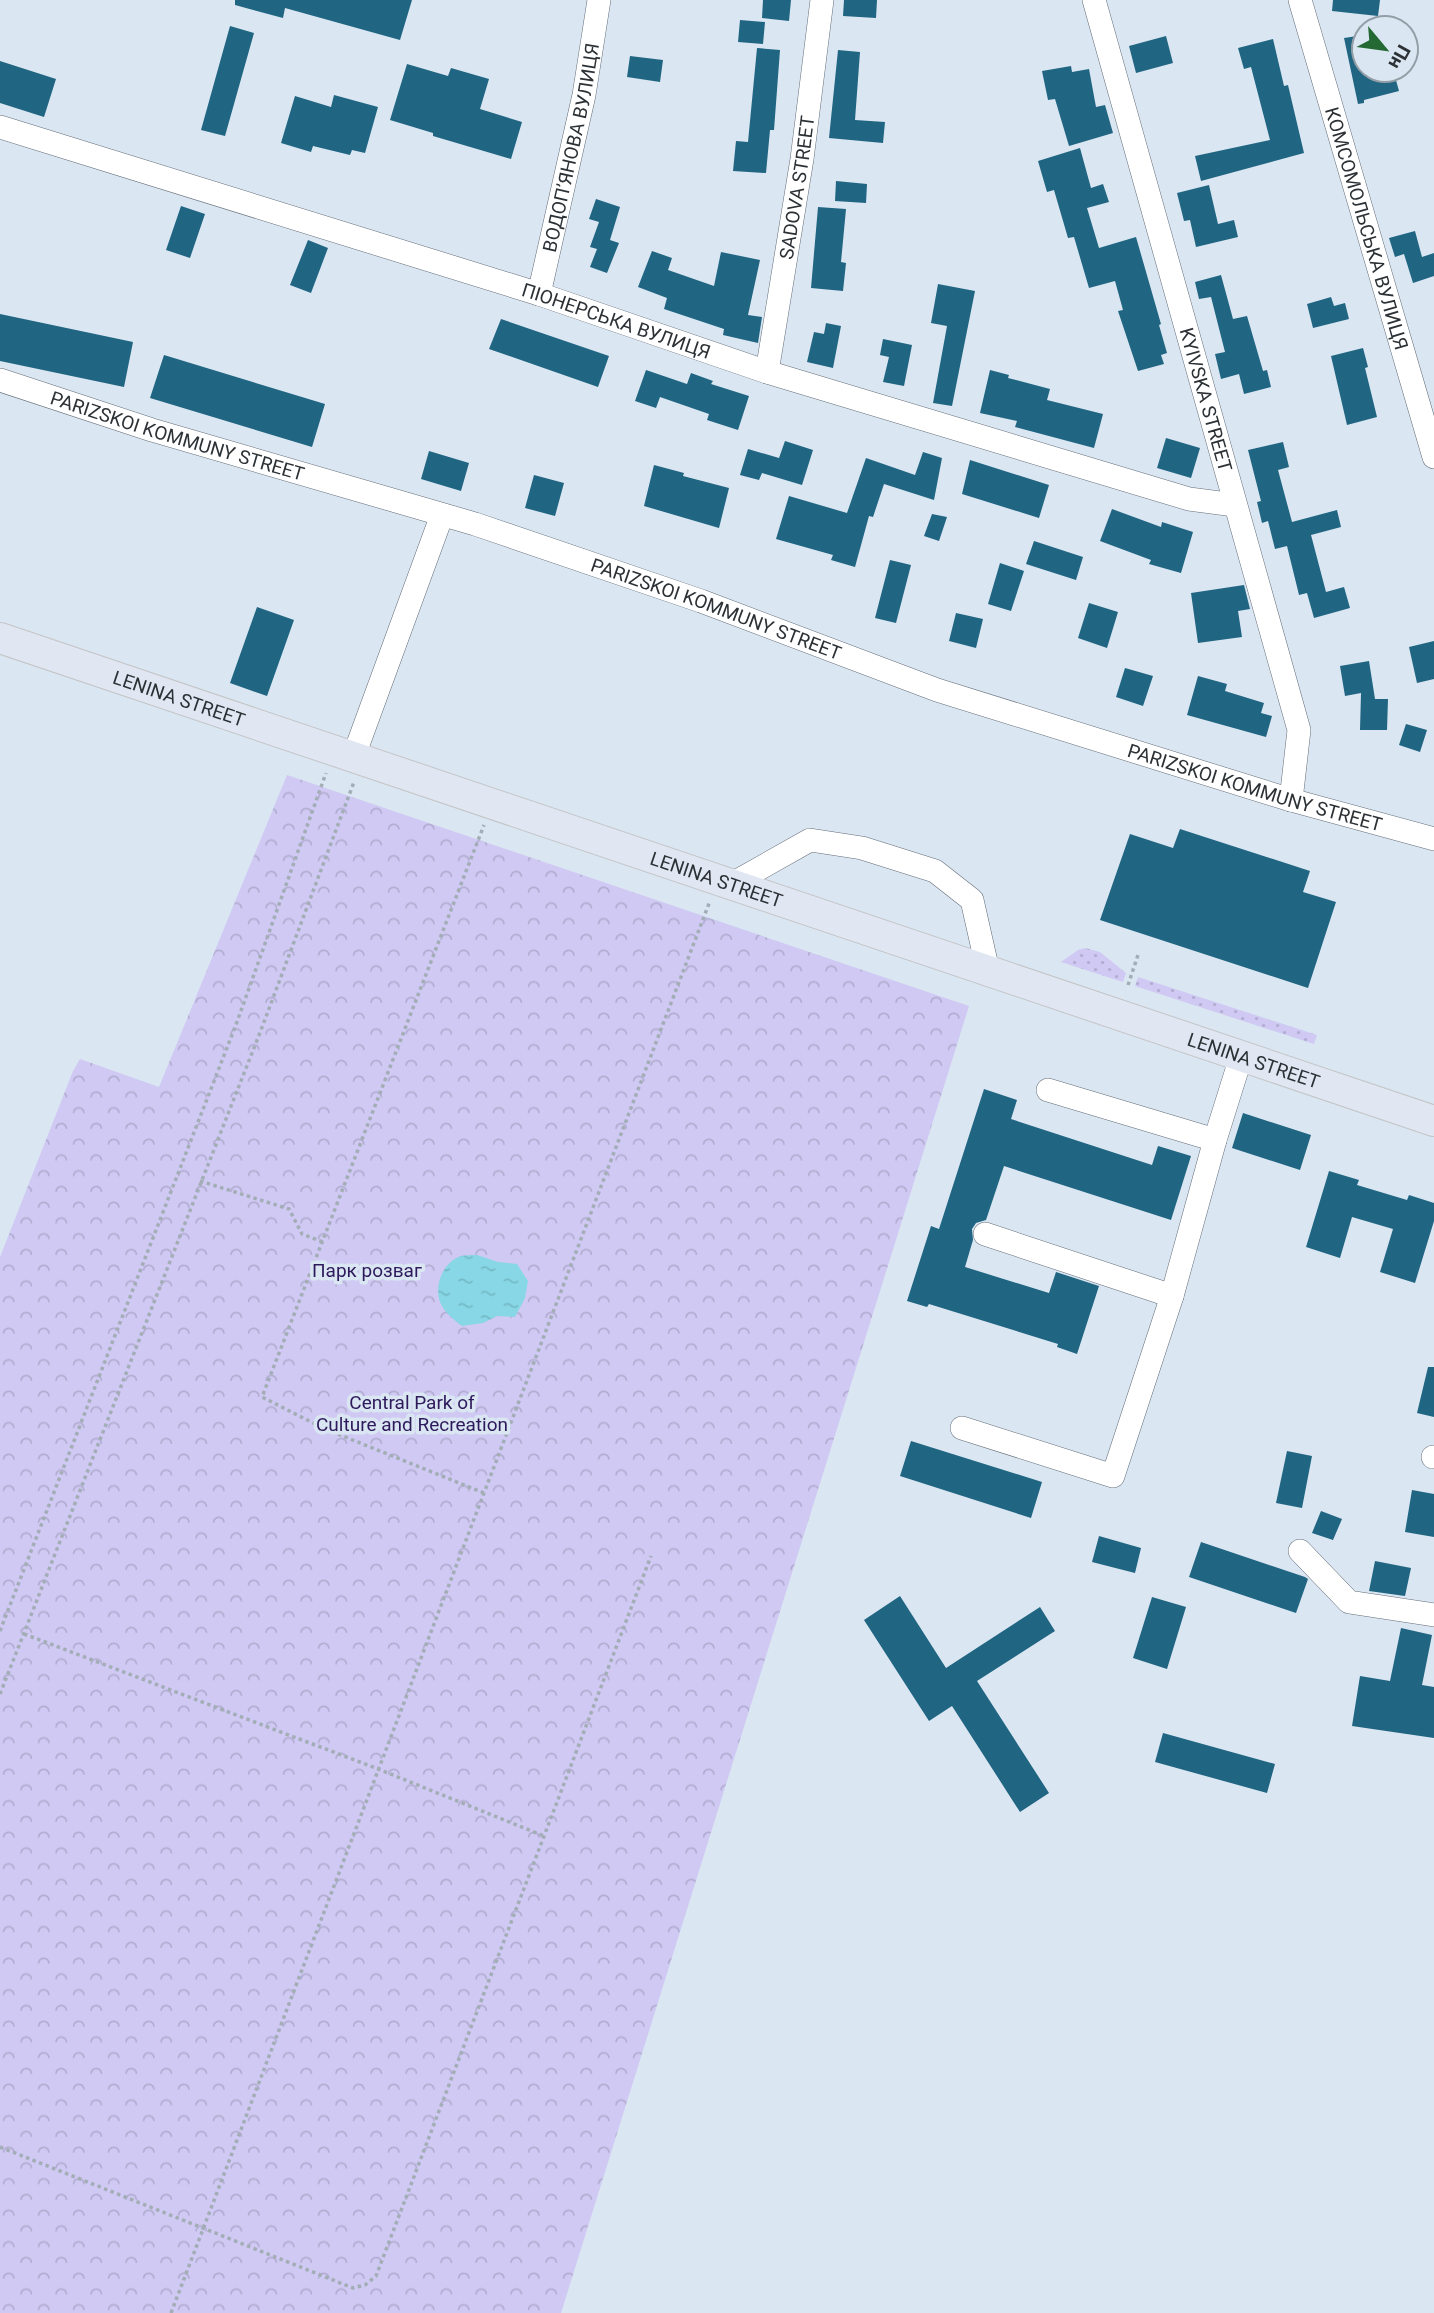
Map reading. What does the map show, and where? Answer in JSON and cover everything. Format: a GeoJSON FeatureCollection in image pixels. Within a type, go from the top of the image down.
{"type":"FeatureCollection","features":[{"type":"Feature","properties":{"kind":"main road","name":"LENINA STREET"},"geometry":{"type":"LineString","coordinates":[[0,638],[1434,1121]]}},
{"type":"Feature","properties":{"kind":"street","name":"ВОДОП’ЯНОВА ВУЛИЦЯ"},"geometry":{"type":"LineString","coordinates":[[539,293],[584,95],[599,0]]}},
{"type":"Feature","properties":{"kind":"street","name":"SADOVA STREET"},"geometry":{"type":"LineString","coordinates":[[767,372],[802,159],[822,0]]}},
{"type":"Feature","properties":{"kind":"street","name":"KYIVSKA STREET"},"geometry":{"type":"LineString","coordinates":[[1094,0],[1299,730],[1291,800]]}},
{"type":"Feature","properties":{"kind":"street","name":"КОМСОМОЛЬСЬКА ВУЛИЦЯ"},"geometry":{"type":"LineString","coordinates":[[1300,0],[1434,457]]}},
{"type":"Feature","properties":{"kind":"street","name":"ПІОНЕРСЬКА ВУЛИЦЯ"},"geometry":{"type":"LineString","coordinates":[[0,127],[539,293],[767,372],[1189,499],[1235,505]]}},
{"type":"Feature","properties":{"kind":"street","name":"PARIZSKOI KOMMUNY STREET"},"geometry":{"type":"LineString","coordinates":[[0,380],[152,430],[442,514],[701,601],[937,690],[1291,800],[1434,839]]}},
{"type":"Feature","properties":{"kind":"street"},"geometry":{"type":"LineString","coordinates":[[350,757],[442,514]]}},
{"type":"Feature","properties":{"kind":"street"},"geometry":{"type":"LineString","coordinates":[[725,882],[810,840],[862,848],[935,871],[972,900],[988,971]]}},
{"type":"Feature","properties":{"kind":"street"},"geometry":{"type":"LineString","coordinates":[[962,1428],[1113,1476],[1172,1296],[1241,1056]]}},
{"type":"Feature","properties":{"kind":"street"},"geometry":{"type":"LineString","coordinates":[[1048,1090],[1215,1140]]}},
{"type":"Feature","properties":{"kind":"street"},"geometry":{"type":"LineString","coordinates":[[985,1234],[1172,1296]]}},
{"type":"Feature","properties":{"kind":"street"},"geometry":{"type":"LineString","coordinates":[[1300,1551],[1349,1602],[1434,1615]]}},
{"type":"Feature","properties":{"kind":"path"},"geometry":{"type":"LineString","coordinates":[[0,1694],[261,1030],[350,757]]}},
{"type":"Feature","properties":{"kind":"path"},"geometry":{"type":"LineString","coordinates":[[0,1631],[237,1021],[350,757]]}},
{"type":"Feature","properties":{"kind":"path"},"geometry":{"type":"LineString","coordinates":[[484,1493],[323,1428],[262,1397],[493,803]]}},
{"type":"Feature","properties":{"kind":"path"},"geometry":{"type":"LineString","coordinates":[[171,2313],[484,1493],[725,882]]}},
{"type":"Feature","properties":{"kind":"path"},"geometry":{"type":"LineString","coordinates":[[1128,985],[1139,952]]}},
{"type":"Feature","properties":{"kind":"path"},"geometry":{"type":"LineString","coordinates":[[201,1181],[289,1209],[303,1234],[323,1242]]}},
{"type":"Feature","properties":{"kind":"path"},"geometry":{"type":"LineString","coordinates":[[0,2147],[353,2288],[365,2286],[376,2276],[651,1556]]}},
{"type":"Feature","properties":{"kind":"path"},"geometry":{"type":"LineString","coordinates":[[23,1633],[378,1769],[544,1836]]}},
{"type":"Feature","properties":{"kind":"green space","name":"Central Park of Culture and Recreation"},"geometry":{"type":"Polygon","coordinates":[[[287,775],[969,1006],[561,2313],[0,2313],[0,1257],[80,1059],[159,1087],[287,775]]]}},
{"type":"Feature","properties":{"kind":"green space"},"geometry":{"type":"Polygon","coordinates":[[[1085,948],[1100,952],[1126,973],[1123,982],[1061,962],[1085,948]]]}},
{"type":"Feature","properties":{"kind":"green space"},"geometry":{"type":"Polygon","coordinates":[[[1138,977],[1317,1035],[1314,1044],[1135,986],[1138,977]]]}},
{"type":"Feature","properties":{"kind":"water"},"geometry":{"type":"Polygon","coordinates":[[[477,1255],[498,1262],[517,1264],[528,1281],[525,1298],[515,1317],[497,1316],[483,1323],[462,1326],[449,1316],[442,1306],[438,1288],[449,1263],[461,1256],[477,1255]]]}},
{"type":"Feature","properties":{"kind":"building"},"geometry":{"type":"Polygon","coordinates":[[[235,0],[412,0],[400,40],[285,8],[283,18],[235,5],[235,0]]]}},
{"type":"Feature","properties":{"kind":"building"},"geometry":{"type":"Polygon","coordinates":[[[763,0],[791,0],[789,21],[762,18],[763,0]]]}},
{"type":"Feature","properties":{"kind":"building"},"geometry":{"type":"Polygon","coordinates":[[[844,0],[877,0],[876,18],[843,16],[844,0]]]}},
{"type":"Feature","properties":{"kind":"building"},"geometry":{"type":"Polygon","coordinates":[[[1333,0],[1380,0],[1378,14],[1332,11],[1333,0]]]}},
{"type":"Feature","properties":{"kind":"building"},"geometry":{"type":"Polygon","coordinates":[[[740,20],[765,22],[763,44],[738,42],[740,20]]]}},
{"type":"Feature","properties":{"kind":"building"},"geometry":{"type":"Polygon","coordinates":[[[230,26],[254,33],[225,136],[201,130],[230,26]]]}},
{"type":"Feature","properties":{"kind":"building"},"geometry":{"type":"Polygon","coordinates":[[[1166,36],[1173,63],[1136,73],[1129,46],[1166,36]]]}},
{"type":"Feature","properties":{"kind":"building"},"geometry":{"type":"Polygon","coordinates":[[[1350,37],[1350,66],[1344,38],[1350,37]]]}},
{"type":"Feature","properties":{"kind":"building"},"geometry":{"type":"Polygon","coordinates":[[[1273,39],[1284,86],[1288,85],[1304,153],[1201,181],[1195,156],[1270,140],[1251,67],[1244,69],[1238,48],[1273,39]]]}},
{"type":"Feature","properties":{"kind":"building"},"geometry":{"type":"Polygon","coordinates":[[[757,48],[780,50],[774,130],[770,130],[766,173],[733,171],[736,141],[748,142],[757,48]]]}},
{"type":"Feature","properties":{"kind":"building"},"geometry":{"type":"Polygon","coordinates":[[[838,50],[860,52],[855,120],[885,122],[883,143],[829,138],[838,50]]]}},
{"type":"Feature","properties":{"kind":"building"},"geometry":{"type":"Polygon","coordinates":[[[630,56],[663,60],[660,82],[627,77],[630,56]]]}},
{"type":"Feature","properties":{"kind":"building"},"geometry":{"type":"Polygon","coordinates":[[[0,61],[56,79],[44,117],[0,103],[0,61]]]}},
{"type":"Feature","properties":{"kind":"building"},"geometry":{"type":"Polygon","coordinates":[[[407,64],[448,76],[451,68],[489,79],[480,109],[522,122],[511,159],[390,120],[407,64]]]}},
{"type":"Feature","properties":{"kind":"building"},"geometry":{"type":"Polygon","coordinates":[[[1071,66],[1072,72],[1089,69],[1096,107],[1105,105],[1113,133],[1069,146],[1055,99],[1048,100],[1042,71],[1071,66]]]}},
{"type":"Feature","properties":{"kind":"building"},"geometry":{"type":"Polygon","coordinates":[[[1354,84],[1397,84],[1399,91],[1358,104],[1354,84]]]}},
{"type":"Feature","properties":{"kind":"building"},"geometry":{"type":"Polygon","coordinates":[[[334,95],[378,107],[365,153],[352,150],[350,155],[313,146],[311,152],[281,143],[295,96],[331,107],[334,95]]]}},
{"type":"Feature","properties":{"kind":"building"},"geometry":{"type":"Polygon","coordinates":[[[1080,148],[1091,188],[1103,184],[1109,202],[1087,208],[1099,248],[1136,237],[1161,324],[1159,325],[1167,353],[1161,355],[1164,364],[1138,371],[1118,311],[1123,310],[1115,281],[1089,288],[1074,237],[1068,238],[1054,190],[1047,192],[1038,161],[1080,148]]]}},
{"type":"Feature","properties":{"kind":"building"},"geometry":{"type":"Polygon","coordinates":[[[836,181],[867,184],[866,203],[835,201],[836,181]]]}},
{"type":"Feature","properties":{"kind":"building"},"geometry":{"type":"Polygon","coordinates":[[[1209,185],[1218,224],[1234,220],[1238,237],[1196,247],[1190,220],[1184,221],[1177,193],[1209,185]]]}},
{"type":"Feature","properties":{"kind":"building"},"geometry":{"type":"Polygon","coordinates":[[[596,199],[620,207],[610,240],[619,243],[607,273],[590,267],[597,249],[590,247],[599,222],[589,219],[596,199]]]}},
{"type":"Feature","properties":{"kind":"building"},"geometry":{"type":"Polygon","coordinates":[[[181,206],[205,214],[190,258],[166,250],[181,206]]]}},
{"type":"Feature","properties":{"kind":"building"},"geometry":{"type":"Polygon","coordinates":[[[818,207],[846,209],[841,262],[846,263],[843,291],[811,288],[818,207]]]}},
{"type":"Feature","properties":{"kind":"building"},"geometry":{"type":"Polygon","coordinates":[[[1415,231],[1422,257],[1434,253],[1434,276],[1413,283],[1404,254],[1395,257],[1389,238],[1415,231]]]}},
{"type":"Feature","properties":{"kind":"building"},"geometry":{"type":"Polygon","coordinates":[[[308,240],[328,248],[311,293],[290,285],[308,240]]]}},
{"type":"Feature","properties":{"kind":"building"},"geometry":{"type":"Polygon","coordinates":[[[652,251],[672,258],[668,270],[714,286],[721,252],[760,260],[748,315],[762,317],[758,343],[723,335],[724,329],[664,309],[667,298],[638,287],[652,251]]]}},
{"type":"Feature","properties":{"kind":"building"},"geometry":{"type":"Polygon","coordinates":[[[1221,275],[1233,319],[1247,316],[1263,371],[1267,370],[1271,387],[1244,394],[1239,374],[1221,379],[1215,354],[1225,352],[1211,297],[1199,299],[1195,282],[1221,275]]]}},
{"type":"Feature","properties":{"kind":"building"},"geometry":{"type":"Polygon","coordinates":[[[938,284],[975,291],[952,406],[933,403],[947,326],[931,323],[938,284]]]}},
{"type":"Feature","properties":{"kind":"building"},"geometry":{"type":"Polygon","coordinates":[[[1331,297],[1334,306],[1345,303],[1349,319],[1313,328],[1307,304],[1331,297]]]}},
{"type":"Feature","properties":{"kind":"building"},"geometry":{"type":"Polygon","coordinates":[[[0,314],[133,342],[124,387],[0,361],[0,314]]]}},
{"type":"Feature","properties":{"kind":"building"},"geometry":{"type":"Polygon","coordinates":[[[501,319],[609,356],[598,387],[489,349],[501,319]]]}},
{"type":"Feature","properties":{"kind":"building"},"geometry":{"type":"Polygon","coordinates":[[[826,323],[841,326],[833,368],[807,362],[814,332],[824,334],[826,323]]]}},
{"type":"Feature","properties":{"kind":"building"},"geometry":{"type":"Polygon","coordinates":[[[883,339],[912,345],[904,386],[883,382],[889,357],[880,355],[883,339]]]}},
{"type":"Feature","properties":{"kind":"building"},"geometry":{"type":"Polygon","coordinates":[[[1363,348],[1377,417],[1347,425],[1331,356],[1363,348]]]}},
{"type":"Feature","properties":{"kind":"building"},"geometry":{"type":"Polygon","coordinates":[[[164,355],[325,404],[312,447],[150,398],[164,355]]]}},
{"type":"Feature","properties":{"kind":"building"},"geometry":{"type":"Polygon","coordinates":[[[646,370],[687,384],[691,373],[713,381],[711,384],[749,396],[738,430],[707,420],[709,414],[660,397],[656,408],[635,401],[646,370]]]}},
{"type":"Feature","properties":{"kind":"building"},"geometry":{"type":"Polygon","coordinates":[[[990,370],[1009,375],[1008,378],[1050,389],[1047,400],[1103,414],[1094,448],[1015,427],[1017,421],[980,413],[990,370]]]}},
{"type":"Feature","properties":{"kind":"building"},"geometry":{"type":"Polygon","coordinates":[[[1166,438],[1200,448],[1191,478],[1157,468],[1166,438]]]}},
{"type":"Feature","properties":{"kind":"building"},"geometry":{"type":"Polygon","coordinates":[[[785,441],[813,450],[802,485],[762,473],[759,480],[740,475],[748,449],[779,458],[785,441]]]}},
{"type":"Feature","properties":{"kind":"building"},"geometry":{"type":"Polygon","coordinates":[[[1283,442],[1289,467],[1278,470],[1292,522],[1337,510],[1341,527],[1311,535],[1326,592],[1344,587],[1350,608],[1314,618],[1307,593],[1299,595],[1287,546],[1275,549],[1268,521],[1262,523],[1257,502],[1261,501],[1248,450],[1283,442]]]}},
{"type":"Feature","properties":{"kind":"building"},"geometry":{"type":"Polygon","coordinates":[[[429,451],[469,463],[461,491],[421,479],[429,451]]]}},
{"type":"Feature","properties":{"kind":"building"},"geometry":{"type":"Polygon","coordinates":[[[923,452],[942,458],[934,500],[884,484],[873,517],[869,516],[855,567],[831,560],[833,555],[776,539],[789,496],[847,513],[866,458],[915,475],[923,452]]]}},
{"type":"Feature","properties":{"kind":"building"},"geometry":{"type":"Polygon","coordinates":[[[970,460],[1049,485],[1039,518],[962,494],[970,460]]]}},
{"type":"Feature","properties":{"kind":"building"},"geometry":{"type":"Polygon","coordinates":[[[654,465],[729,488],[719,528],[644,506],[654,465]]]}},
{"type":"Feature","properties":{"kind":"building"},"geometry":{"type":"Polygon","coordinates":[[[534,475],[564,483],[555,516],[525,508],[534,475]]]}},
{"type":"Feature","properties":{"kind":"building"},"geometry":{"type":"Polygon","coordinates":[[[1112,509],[1161,527],[1162,522],[1193,532],[1181,573],[1149,564],[1151,560],[1100,541],[1112,509]]]}},
{"type":"Feature","properties":{"kind":"building"},"geometry":{"type":"Polygon","coordinates":[[[932,514],[947,517],[939,541],[924,536],[932,514]]]}},
{"type":"Feature","properties":{"kind":"building"},"geometry":{"type":"Polygon","coordinates":[[[1034,541],[1083,557],[1076,580],[1026,564],[1034,541]]]}},
{"type":"Feature","properties":{"kind":"building"},"geometry":{"type":"Polygon","coordinates":[[[890,560],[911,565],[896,623],[875,618],[890,560]]]}},
{"type":"Feature","properties":{"kind":"building"},"geometry":{"type":"Polygon","coordinates":[[[1000,563],[1024,571],[1011,611],[988,604],[1000,563]]]}},
{"type":"Feature","properties":{"kind":"building"},"geometry":{"type":"Polygon","coordinates":[[[1244,585],[1250,609],[1238,611],[1242,637],[1198,643],[1191,593],[1244,585]]]}},
{"type":"Feature","properties":{"kind":"building"},"geometry":{"type":"Polygon","coordinates":[[[1089,603],[1118,612],[1107,648],[1078,638],[1089,603]]]}},
{"type":"Feature","properties":{"kind":"building"},"geometry":{"type":"Polygon","coordinates":[[[257,607],[294,620],[267,696],[230,683],[257,607]]]}},
{"type":"Feature","properties":{"kind":"building"},"geometry":{"type":"Polygon","coordinates":[[[956,613],[983,619],[976,648],[949,641],[956,613]]]}},
{"type":"Feature","properties":{"kind":"building"},"geometry":{"type":"Polygon","coordinates":[[[1434,641],[1434,679],[1417,683],[1409,647],[1434,641]]]}},
{"type":"Feature","properties":{"kind":"building"},"geometry":{"type":"Polygon","coordinates":[[[1369,661],[1375,699],[1388,699],[1387,730],[1360,730],[1361,693],[1345,696],[1340,666],[1369,661]]]}},
{"type":"Feature","properties":{"kind":"building"},"geometry":{"type":"Polygon","coordinates":[[[1125,668],[1153,676],[1143,706],[1116,697],[1125,668]]]}},
{"type":"Feature","properties":{"kind":"building"},"geometry":{"type":"Polygon","coordinates":[[[1198,676],[1227,684],[1225,691],[1264,703],[1261,713],[1272,716],[1266,737],[1187,715],[1198,676]]]}},
{"type":"Feature","properties":{"kind":"building"},"geometry":{"type":"Polygon","coordinates":[[[1406,724],[1427,730],[1420,752],[1399,745],[1406,724]]]}},
{"type":"Feature","properties":{"kind":"building"},"geometry":{"type":"Polygon","coordinates":[[[1180,829],[1310,871],[1303,892],[1336,902],[1308,988],[1100,920],[1130,834],[1173,848],[1180,829]]]}},
{"type":"Feature","properties":{"kind":"building"},"geometry":{"type":"Polygon","coordinates":[[[984,1089],[1017,1100],[1011,1119],[1152,1165],[1158,1146],[1191,1156],[1171,1220],[1004,1166],[986,1220],[976,1223],[972,1229],[973,1240],[965,1267],[1049,1293],[1056,1272],[1099,1286],[1077,1354],[1057,1347],[1058,1344],[929,1304],[927,1307],[907,1301],[931,1226],[939,1229],[984,1089]]]}},
{"type":"Feature","properties":{"kind":"building"},"geometry":{"type":"Polygon","coordinates":[[[1243,1113],[1311,1135],[1300,1170],[1232,1148],[1243,1113]]]}},
{"type":"Feature","properties":{"kind":"building"},"geometry":{"type":"Polygon","coordinates":[[[1329,1171],[1359,1180],[1357,1185],[1407,1200],[1409,1195],[1434,1203],[1434,1221],[1415,1283],[1380,1272],[1393,1229],[1352,1217],[1340,1258],[1306,1247],[1329,1171]]]}},
{"type":"Feature","properties":{"kind":"building"},"geometry":{"type":"Polygon","coordinates":[[[1428,1367],[1434,1367],[1434,1417],[1417,1413],[1428,1367]]]}},
{"type":"Feature","properties":{"kind":"building"},"geometry":{"type":"Polygon","coordinates":[[[911,1441],[1042,1482],[1031,1518],[900,1476],[911,1441]]]}},
{"type":"Feature","properties":{"kind":"building"},"geometry":{"type":"Polygon","coordinates":[[[1287,1451],[1312,1456],[1302,1508],[1276,1503],[1287,1451]]]}},
{"type":"Feature","properties":{"kind":"building"},"geometry":{"type":"Polygon","coordinates":[[[1412,1490],[1434,1494],[1434,1537],[1405,1532],[1412,1490]]]}},
{"type":"Feature","properties":{"kind":"building"},"geometry":{"type":"Polygon","coordinates":[[[1321,1511],[1342,1519],[1333,1540],[1312,1533],[1321,1511]]]}},
{"type":"Feature","properties":{"kind":"building"},"geometry":{"type":"Polygon","coordinates":[[[1099,1536],[1141,1548],[1135,1573],[1092,1562],[1099,1536]]]}},
{"type":"Feature","properties":{"kind":"building"},"geometry":{"type":"Polygon","coordinates":[[[1201,1542],[1308,1579],[1296,1613],[1189,1577],[1201,1542]]]}},
{"type":"Feature","properties":{"kind":"building"},"geometry":{"type":"Polygon","coordinates":[[[1375,1561],[1411,1568],[1405,1596],[1369,1591],[1375,1561]]]}},
{"type":"Feature","properties":{"kind":"building"},"geometry":{"type":"Polygon","coordinates":[[[900,1596],[946,1668],[1040,1607],[1055,1631],[977,1681],[1049,1793],[1020,1812],[952,1706],[929,1721],[864,1620],[900,1596]]]}},
{"type":"Feature","properties":{"kind":"building"},"geometry":{"type":"Polygon","coordinates":[[[1152,1597],[1186,1607],[1167,1669],[1133,1658],[1152,1597]]]}},
{"type":"Feature","properties":{"kind":"building"},"geometry":{"type":"Polygon","coordinates":[[[1401,1628],[1432,1635],[1422,1685],[1434,1687],[1434,1738],[1352,1726],[1360,1676],[1390,1681],[1401,1628]]]}},
{"type":"Feature","properties":{"kind":"building"},"geometry":{"type":"Polygon","coordinates":[[[1163,1733],[1275,1764],[1267,1793],[1155,1762],[1163,1733]]]}},
{"type":"Feature","properties":{"kind":"park label","name":"Парк розваг"},"geometry":{"type":"Point","coordinates":[367,1270]}}]}
